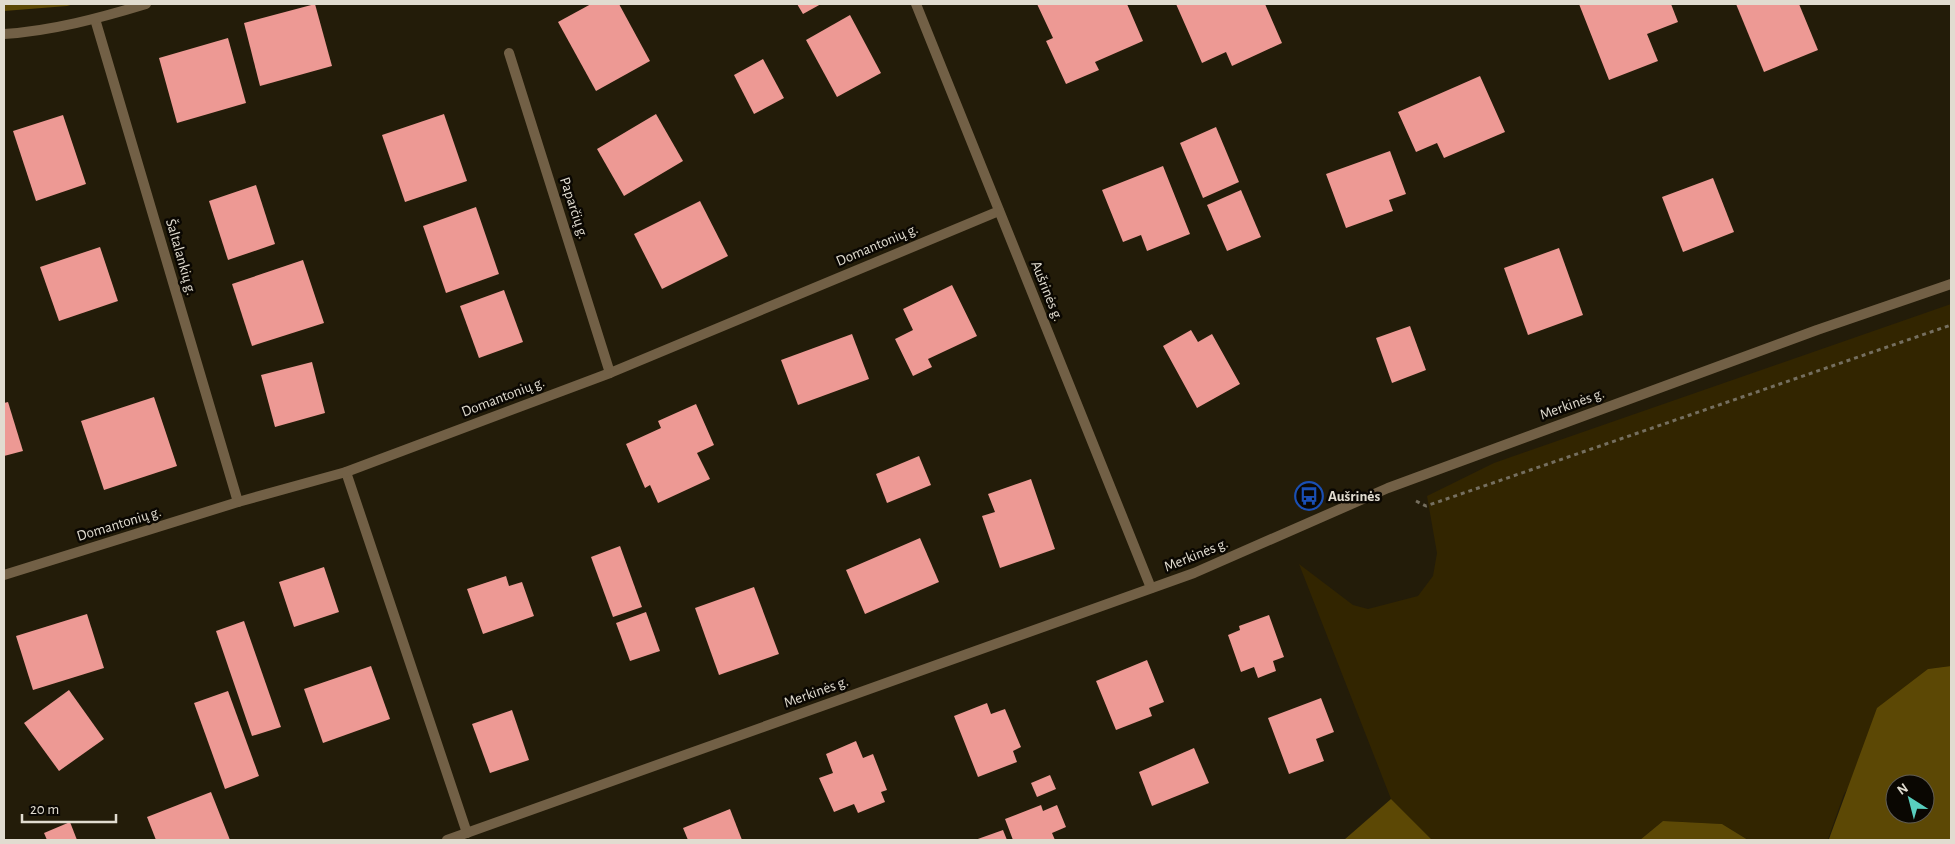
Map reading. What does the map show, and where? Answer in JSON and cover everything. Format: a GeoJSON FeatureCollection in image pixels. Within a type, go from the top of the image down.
{"type":"FeatureCollection","features":[{"type":"Feature","properties":{"kind":"street"},"geometry":{"type":"LineString","coordinates":[[4,34],[25,33],[95,19],[146,4]]}},
{"type":"Feature","properties":{"kind":"street","name":"Aušrinės g."},"geometry":{"type":"LineString","coordinates":[[916,4],[1151,588]]}},
{"type":"Feature","properties":{"kind":"street","name":"Šaltalankių g."},"geometry":{"type":"LineString","coordinates":[[95,19],[238,502]]}},
{"type":"Feature","properties":{"kind":"street","name":"Paparčių g."},"geometry":{"type":"LineString","coordinates":[[509,53],[610,373]]}},
{"type":"Feature","properties":{"kind":"street","name":"Domantonių g."},"geometry":{"type":"LineString","coordinates":[[4,575],[238,502],[346,472],[610,373],[999,211]]}},
{"type":"Feature","properties":{"kind":"street","name":"Merkinės g."},"geometry":{"type":"LineString","coordinates":[[446,840],[1194,573],[1388,488],[1817,330],[1951,284]]}},
{"type":"Feature","properties":{"kind":"street"},"geometry":{"type":"LineString","coordinates":[[346,472],[467,833]]}},
{"type":"Feature","properties":{"kind":"path"},"geometry":{"type":"LineString","coordinates":[[1388,488],[1426,506],[1951,326]]}},
{"type":"Feature","properties":{"kind":"shaded area"},"geometry":{"type":"Polygon","coordinates":[[[4,4],[74,4],[4,11],[4,4]]]}},
{"type":"Feature","properties":{"kind":"shaded area"},"geometry":{"type":"Polygon","coordinates":[[[1951,304],[1951,666],[1928,669],[1844,794],[1828,839],[1748,840],[1722,824],[1663,821],[1640,840],[1432,840],[1391,799],[1299,564],[1353,605],[1368,609],[1418,596],[1433,576],[1437,553],[1427,496],[1494,463],[1951,304]]]}},
{"type":"Feature","properties":{"kind":"shaded area"},"geometry":{"type":"Polygon","coordinates":[[[1951,666],[1951,840],[1825,840],[1829,839],[1877,708],[1928,669],[1951,666]]]}},
{"type":"Feature","properties":{"kind":"shaded area"},"geometry":{"type":"Polygon","coordinates":[[[1391,799],[1432,840],[1344,840],[1391,799]]]}},
{"type":"Feature","properties":{"kind":"shaded area"},"geometry":{"type":"Polygon","coordinates":[[[1663,821],[1722,824],[1748,840],[1640,840],[1663,821]]]}},
{"type":"Feature","properties":{"kind":"building"},"geometry":{"type":"Polygon","coordinates":[[[315,4],[332,66],[260,86],[244,23],[315,4]]]}},
{"type":"Feature","properties":{"kind":"building"},"geometry":{"type":"Polygon","coordinates":[[[591,4],[619,4],[650,61],[596,91],[558,22],[591,4]]]}},
{"type":"Feature","properties":{"kind":"building"},"geometry":{"type":"Polygon","coordinates":[[[797,4],[821,4],[803,14],[797,4]]]}},
{"type":"Feature","properties":{"kind":"building"},"geometry":{"type":"Polygon","coordinates":[[[1037,4],[1127,4],[1143,41],[1095,62],[1099,70],[1066,84],[1046,41],[1053,38],[1037,4]]]}},
{"type":"Feature","properties":{"kind":"building"},"geometry":{"type":"Polygon","coordinates":[[[1176,4],[1265,4],[1282,43],[1232,66],[1226,52],[1202,63],[1176,4]]]}},
{"type":"Feature","properties":{"kind":"building"},"geometry":{"type":"Polygon","coordinates":[[[1579,4],[1671,4],[1678,22],[1647,34],[1658,61],[1609,80],[1579,4]]]}},
{"type":"Feature","properties":{"kind":"building"},"geometry":{"type":"Polygon","coordinates":[[[1736,4],[1799,4],[1818,50],[1764,72],[1736,4]]]}},
{"type":"Feature","properties":{"kind":"building"},"geometry":{"type":"Polygon","coordinates":[[[850,15],[881,73],[837,97],[806,40],[850,15]]]}},
{"type":"Feature","properties":{"kind":"building"},"geometry":{"type":"Polygon","coordinates":[[[228,38],[246,103],[177,123],[159,58],[228,38]]]}},
{"type":"Feature","properties":{"kind":"building"},"geometry":{"type":"Polygon","coordinates":[[[763,59],[784,98],[754,114],[734,75],[763,59]]]}},
{"type":"Feature","properties":{"kind":"building"},"geometry":{"type":"Polygon","coordinates":[[[1480,76],[1505,132],[1444,158],[1437,143],[1416,152],[1398,112],[1480,76]]]}},
{"type":"Feature","properties":{"kind":"building"},"geometry":{"type":"Polygon","coordinates":[[[444,114],[467,181],[405,202],[382,135],[444,114]]]}},
{"type":"Feature","properties":{"kind":"building"},"geometry":{"type":"Polygon","coordinates":[[[656,114],[683,161],[624,196],[597,149],[656,114]]]}},
{"type":"Feature","properties":{"kind":"building"},"geometry":{"type":"Polygon","coordinates":[[[63,115],[86,184],[36,201],[13,131],[63,115]]]}},
{"type":"Feature","properties":{"kind":"building"},"geometry":{"type":"Polygon","coordinates":[[[1216,127],[1239,182],[1203,198],[1180,143],[1216,127]]]}},
{"type":"Feature","properties":{"kind":"building"},"geometry":{"type":"Polygon","coordinates":[[[1390,151],[1406,194],[1389,200],[1393,211],[1346,228],[1326,174],[1390,151]]]}},
{"type":"Feature","properties":{"kind":"building"},"geometry":{"type":"Polygon","coordinates":[[[1163,166],[1190,234],[1147,251],[1141,235],[1123,242],[1102,190],[1163,166]]]}},
{"type":"Feature","properties":{"kind":"building"},"geometry":{"type":"Polygon","coordinates":[[[1713,178],[1734,232],[1683,252],[1662,197],[1713,178]]]}},
{"type":"Feature","properties":{"kind":"building"},"geometry":{"type":"Polygon","coordinates":[[[256,185],[275,244],[228,260],[209,201],[256,185]]]}},
{"type":"Feature","properties":{"kind":"building"},"geometry":{"type":"Polygon","coordinates":[[[1241,190],[1261,237],[1227,251],[1207,205],[1241,190]]]}},
{"type":"Feature","properties":{"kind":"building"},"geometry":{"type":"Polygon","coordinates":[[[700,201],[728,256],[662,289],[634,234],[700,201]]]}},
{"type":"Feature","properties":{"kind":"building"},"geometry":{"type":"Polygon","coordinates":[[[476,207],[499,274],[446,293],[423,226],[476,207]]]}},
{"type":"Feature","properties":{"kind":"building"},"geometry":{"type":"Polygon","coordinates":[[[100,247],[118,301],[59,321],[40,267],[100,247]]]}},
{"type":"Feature","properties":{"kind":"building"},"geometry":{"type":"Polygon","coordinates":[[[1559,248],[1583,315],[1528,335],[1504,268],[1559,248]]]}},
{"type":"Feature","properties":{"kind":"building"},"geometry":{"type":"Polygon","coordinates":[[[303,260],[324,323],[252,346],[232,284],[303,260]]]}},
{"type":"Feature","properties":{"kind":"building"},"geometry":{"type":"Polygon","coordinates":[[[952,285],[977,336],[928,359],[932,367],[913,376],[895,339],[913,330],[903,309],[952,285]]]}},
{"type":"Feature","properties":{"kind":"building"},"geometry":{"type":"Polygon","coordinates":[[[504,290],[523,342],[479,358],[460,306],[504,290]]]}},
{"type":"Feature","properties":{"kind":"building"},"geometry":{"type":"Polygon","coordinates":[[[1410,326],[1426,370],[1392,383],[1376,338],[1410,326]]]}},
{"type":"Feature","properties":{"kind":"building"},"geometry":{"type":"Polygon","coordinates":[[[1191,330],[1198,342],[1212,334],[1240,384],[1197,408],[1163,346],[1191,330]]]}},
{"type":"Feature","properties":{"kind":"building"},"geometry":{"type":"Polygon","coordinates":[[[852,334],[869,379],[798,405],[781,360],[852,334]]]}},
{"type":"Feature","properties":{"kind":"building"},"geometry":{"type":"Polygon","coordinates":[[[312,362],[325,413],[275,427],[261,375],[312,362]]]}},
{"type":"Feature","properties":{"kind":"building"},"geometry":{"type":"Polygon","coordinates":[[[154,397],[177,466],[104,490],[81,421],[154,397]]]}},
{"type":"Feature","properties":{"kind":"building"},"geometry":{"type":"Polygon","coordinates":[[[8,402],[23,451],[4,456],[4,403],[8,402]]]}},
{"type":"Feature","properties":{"kind":"building"},"geometry":{"type":"Polygon","coordinates":[[[696,404],[714,445],[697,453],[710,479],[658,503],[650,485],[645,488],[626,444],[661,428],[658,421],[696,404]]]}},
{"type":"Feature","properties":{"kind":"building"},"geometry":{"type":"Polygon","coordinates":[[[919,456],[931,485],[887,503],[876,474],[919,456]]]}},
{"type":"Feature","properties":{"kind":"building"},"geometry":{"type":"Polygon","coordinates":[[[1031,479],[1055,549],[1000,568],[982,516],[995,512],[988,494],[1031,479]]]}},
{"type":"Feature","properties":{"kind":"building"},"geometry":{"type":"Polygon","coordinates":[[[920,538],[939,582],[865,614],[846,570],[920,538]]]}},
{"type":"Feature","properties":{"kind":"building"},"geometry":{"type":"Polygon","coordinates":[[[620,546],[642,607],[613,617],[591,557],[620,546]]]}},
{"type":"Feature","properties":{"kind":"building"},"geometry":{"type":"Polygon","coordinates":[[[324,567],[339,612],[294,627],[279,582],[324,567]]]}},
{"type":"Feature","properties":{"kind":"building"},"geometry":{"type":"Polygon","coordinates":[[[506,576],[509,586],[522,582],[534,616],[483,634],[467,589],[506,576]]]}},
{"type":"Feature","properties":{"kind":"building"},"geometry":{"type":"Polygon","coordinates":[[[754,587],[779,654],[719,675],[695,608],[754,587]]]}},
{"type":"Feature","properties":{"kind":"building"},"geometry":{"type":"Polygon","coordinates":[[[646,612],[660,651],[630,661],[616,623],[646,612]]]}},
{"type":"Feature","properties":{"kind":"building"},"geometry":{"type":"Polygon","coordinates":[[[87,614],[104,668],[33,690],[16,636],[87,614]]]}},
{"type":"Feature","properties":{"kind":"building"},"geometry":{"type":"Polygon","coordinates":[[[1269,615],[1284,657],[1273,661],[1276,671],[1258,678],[1254,667],[1241,672],[1228,635],[1240,630],[1239,626],[1269,615]]]}},
{"type":"Feature","properties":{"kind":"building"},"geometry":{"type":"Polygon","coordinates":[[[244,621],[281,727],[252,736],[216,631],[244,621]]]}},
{"type":"Feature","properties":{"kind":"building"},"geometry":{"type":"Polygon","coordinates":[[[1147,660],[1164,702],[1149,708],[1152,716],[1116,730],[1096,681],[1147,660]]]}},
{"type":"Feature","properties":{"kind":"building"},"geometry":{"type":"Polygon","coordinates":[[[371,666],[390,719],[323,743],[304,689],[371,666]]]}},
{"type":"Feature","properties":{"kind":"building"},"geometry":{"type":"Polygon","coordinates":[[[69,690],[104,739],[59,771],[24,723],[69,690]]]}},
{"type":"Feature","properties":{"kind":"building"},"geometry":{"type":"Polygon","coordinates":[[[228,691],[259,776],[225,789],[194,703],[228,691]]]}},
{"type":"Feature","properties":{"kind":"building"},"geometry":{"type":"Polygon","coordinates":[[[1321,698],[1334,732],[1316,739],[1324,761],[1289,774],[1268,718],[1321,698]]]}},
{"type":"Feature","properties":{"kind":"building"},"geometry":{"type":"Polygon","coordinates":[[[987,703],[991,714],[1005,709],[1021,747],[1013,751],[1017,762],[978,777],[954,716],[987,703]]]}},
{"type":"Feature","properties":{"kind":"building"},"geometry":{"type":"Polygon","coordinates":[[[512,710],[529,760],[490,773],[472,724],[512,710]]]}},
{"type":"Feature","properties":{"kind":"building"},"geometry":{"type":"Polygon","coordinates":[[[856,741],[863,758],[873,754],[887,790],[881,792],[885,802],[858,813],[854,804],[834,812],[819,778],[833,773],[826,754],[856,741]]]}},
{"type":"Feature","properties":{"kind":"building"},"geometry":{"type":"Polygon","coordinates":[[[1194,748],[1209,783],[1152,806],[1139,772],[1194,748]]]}},
{"type":"Feature","properties":{"kind":"building"},"geometry":{"type":"Polygon","coordinates":[[[1050,775],[1056,789],[1037,797],[1031,783],[1050,775]]]}},
{"type":"Feature","properties":{"kind":"building"},"geometry":{"type":"Polygon","coordinates":[[[211,792],[230,840],[156,840],[147,817],[211,792]]]}},
{"type":"Feature","properties":{"kind":"building"},"geometry":{"type":"Polygon","coordinates":[[[1041,805],[1043,811],[1057,805],[1066,827],[1052,833],[1055,840],[1013,840],[1005,819],[1041,805]]]}},
{"type":"Feature","properties":{"kind":"building"},"geometry":{"type":"Polygon","coordinates":[[[730,809],[742,840],[688,840],[683,828],[730,809]]]}},
{"type":"Feature","properties":{"kind":"building"},"geometry":{"type":"Polygon","coordinates":[[[70,822],[77,840],[47,840],[44,833],[70,822]]]}},
{"type":"Feature","properties":{"kind":"building"},"geometry":{"type":"Polygon","coordinates":[[[1003,830],[1007,840],[975,840],[1003,830]]]}},
{"type":"Feature","properties":{"kind":"place","name":"Aušrinės"},"geometry":{"type":"Point","coordinates":[1309,496]}}]}
